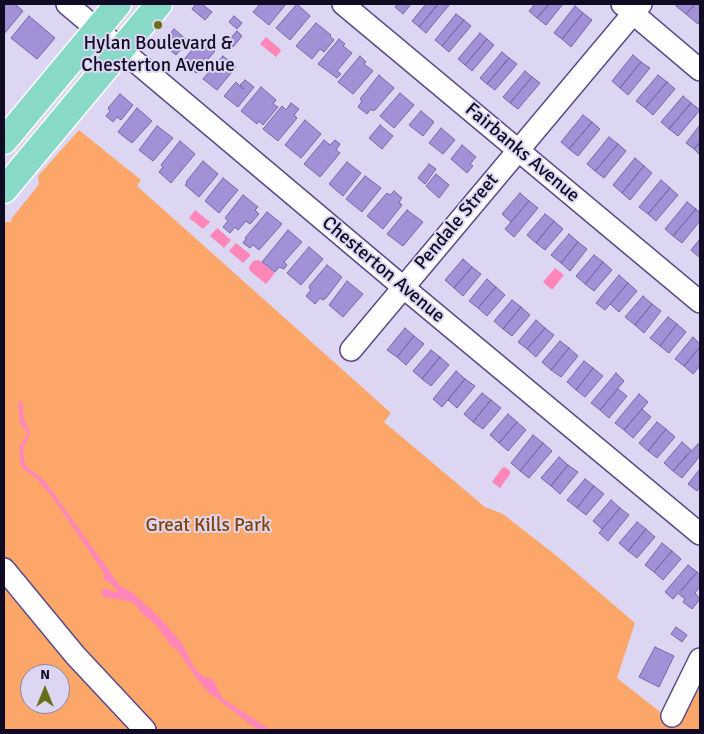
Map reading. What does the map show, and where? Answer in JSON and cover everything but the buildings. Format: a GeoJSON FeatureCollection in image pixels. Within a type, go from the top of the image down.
{"type":"FeatureCollection","features":[{"type":"Feature","properties":{"kind":"main road"},"geometry":{"type":"LineString","coordinates":[[4,141],[118,4]]}},
{"type":"Feature","properties":{"kind":"main road"},"geometry":{"type":"LineString","coordinates":[[4,190],[159,4]]}},
{"type":"Feature","properties":{"kind":"street","name":"Chesterton Avenue"},"geometry":{"type":"LineString","coordinates":[[67,4],[700,534]]}},
{"type":"Feature","properties":{"kind":"street","name":"Fairbanks Avenue"},"geometry":{"type":"LineString","coordinates":[[343,4],[700,302]]}},
{"type":"Feature","properties":{"kind":"street","name":"Pendale Street"},"geometry":{"type":"LineString","coordinates":[[351,350],[518,150],[632,7]]}},
{"type":"Feature","properties":{"kind":"street"},"geometry":{"type":"LineString","coordinates":[[632,7],[700,70]]}},
{"type":"Feature","properties":{"kind":"street"},"geometry":{"type":"LineString","coordinates":[[4,569],[75,656],[145,730]]}},
{"type":"Feature","properties":{"kind":"street"},"geometry":{"type":"LineString","coordinates":[[672,716],[700,659]]}},
{"type":"Feature","properties":{"kind":"green space","name":"Great Kills Park"},"geometry":{"type":"Polygon","coordinates":[[[79,130],[141,180],[137,186],[391,413],[384,422],[485,507],[503,514],[558,557],[635,623],[617,678],[678,726],[690,694],[700,690],[700,730],[4,730],[4,222],[11,222],[12,218],[39,184],[38,176],[79,130]]]}},
{"type":"Feature","properties":{"kind":"shaded area"},"geometry":{"type":"Polygon","coordinates":[[[266,37],[281,51],[276,57],[260,44],[266,37]]]}},
{"type":"Feature","properties":{"kind":"shaded area"},"geometry":{"type":"Polygon","coordinates":[[[195,210],[210,222],[203,229],[189,218],[195,210]]]}},
{"type":"Feature","properties":{"kind":"shaded area"},"geometry":{"type":"Polygon","coordinates":[[[217,228],[231,240],[224,248],[210,236],[217,228]]]}},
{"type":"Feature","properties":{"kind":"shaded area"},"geometry":{"type":"Polygon","coordinates":[[[236,243],[250,254],[243,263],[229,251],[236,243]]]}},
{"type":"Feature","properties":{"kind":"shaded area"},"geometry":{"type":"Polygon","coordinates":[[[259,260],[275,273],[266,284],[250,271],[249,267],[253,261],[259,260]]]}},
{"type":"Feature","properties":{"kind":"shaded area"},"geometry":{"type":"Polygon","coordinates":[[[555,268],[564,275],[552,290],[543,282],[555,268]]]}},
{"type":"Feature","properties":{"kind":"shaded area"},"geometry":{"type":"Polygon","coordinates":[[[22,401],[24,419],[30,432],[28,440],[23,447],[26,466],[45,481],[120,586],[133,593],[158,616],[182,643],[195,669],[204,677],[213,679],[222,698],[271,730],[258,730],[208,692],[176,648],[172,647],[156,625],[139,611],[138,607],[129,601],[103,597],[101,591],[104,588],[118,593],[118,591],[109,582],[104,580],[104,573],[52,497],[36,478],[23,469],[20,463],[19,445],[27,433],[23,426],[20,425],[18,402],[22,401]]]}},
{"type":"Feature","properties":{"kind":"shaded area"},"geometry":{"type":"Polygon","coordinates":[[[505,467],[510,471],[510,474],[500,488],[492,482],[502,468],[505,467]]]}},
{"type":"Feature","properties":{"kind":"place","name":"Hylan Boulevard & Chesterton Avenue"},"geometry":{"type":"Point","coordinates":[158,25]}}]}
